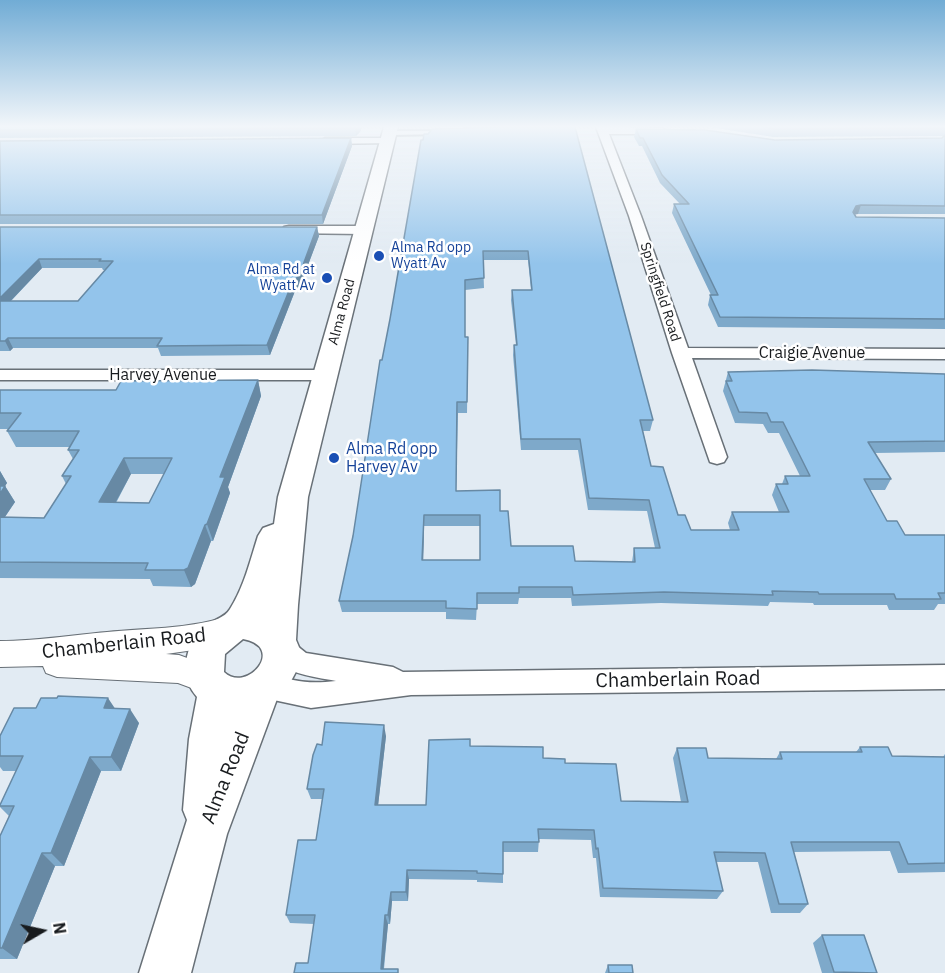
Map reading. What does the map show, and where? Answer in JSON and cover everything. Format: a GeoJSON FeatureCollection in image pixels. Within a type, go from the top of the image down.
{"type":"FeatureCollection","features":[{"type":"Feature","properties":{"kind":"main road","name":"Alma Road"},"geometry":{"type":"LineString","coordinates":[[280,644],[280,605],[293,497],[380,172]]}},
{"type":"Feature","properties":{"kind":"main road","name":"Alma Road"},"geometry":{"type":"LineString","coordinates":[[231,628],[256,597],[281,509],[293,497]]}},
{"type":"Feature","properties":{"kind":"main road"},"geometry":{"type":"LineString","coordinates":[[260,626],[272,632],[280,644],[282,662],[276,676],[265,687],[251,693],[234,695],[212,685],[203,663],[213,641],[231,628],[260,626]]}},
{"type":"Feature","properties":{"kind":"main road","name":"Alma Road"},"geometry":{"type":"LineString","coordinates":[[204,834],[212,685]]}},
{"type":"Feature","properties":{"kind":"main road","name":"Alma Road"},"geometry":{"type":"LineString","coordinates":[[165,973],[204,834],[265,687]]}},
{"type":"Feature","properties":{"kind":"street","name":"Springfield Road"},"geometry":{"type":"LineString","coordinates":[[618,172],[717,457]]}},
{"type":"Feature","properties":{"kind":"street"},"geometry":{"type":"LineString","coordinates":[[272,230],[364,230]]}},
{"type":"Feature","properties":{"kind":"street","name":"Craigie Avenue"},"geometry":{"type":"LineString","coordinates":[[680,353],[945,354]]}},
{"type":"Feature","properties":{"kind":"street","name":"Harvey Avenue"},"geometry":{"type":"LineString","coordinates":[[0,375],[325,375]]}},
{"type":"Feature","properties":{"kind":"street","name":"Chamberlain Road"},"geometry":{"type":"LineString","coordinates":[[13,655],[107,645],[182,642],[200,639],[231,628]]}},
{"type":"Feature","properties":{"kind":"street","name":"Chamberlain Road"},"geometry":{"type":"LineString","coordinates":[[280,644],[300,663],[411,683]]}},
{"type":"Feature","properties":{"kind":"street","name":"Chamberlain Road"},"geometry":{"type":"LineString","coordinates":[[13,655],[47,662],[179,669],[212,685]]}},
{"type":"Feature","properties":{"kind":"street","name":"Chamberlain Road"},"geometry":{"type":"LineString","coordinates":[[265,687],[311,696],[411,683],[945,677]]}},
{"type":"Feature","properties":{"kind":"building"},"geometry":{"type":"Polygon","coordinates":[[[0,172],[338,172],[322,215],[0,215],[0,172]]]}},
{"type":"Feature","properties":{"kind":"building"},"geometry":{"type":"Polygon","coordinates":[[[415,172],[587,172],[653,420],[640,420],[651,466],[663,467],[678,515],[685,515],[691,530],[739,530],[732,512],[789,512],[776,484],[788,484],[785,476],[810,476],[783,422],[771,422],[767,413],[739,412],[726,381],[732,381],[728,372],[812,370],[945,374],[945,441],[868,442],[891,479],[864,479],[887,521],[897,521],[905,535],[945,535],[945,593],[938,593],[941,599],[896,599],[894,594],[819,594],[818,592],[772,591],[773,595],[664,592],[573,595],[572,587],[519,587],[519,593],[477,593],[477,609],[446,608],[446,601],[339,601],[353,536],[380,360],[382,360],[415,172]],[[483,251],[484,278],[465,280],[465,337],[468,337],[467,402],[457,402],[456,491],[500,490],[500,511],[508,511],[511,546],[573,546],[575,561],[635,562],[634,548],[660,548],[649,500],[589,498],[580,439],[521,439],[512,290],[532,290],[528,251],[483,251]],[[424,515],[422,560],[480,560],[480,515],[424,515]]]}},
{"type":"Feature","properties":{"kind":"building"},"geometry":{"type":"Polygon","coordinates":[[[661,172],[945,172],[945,206],[861,205],[856,206],[853,212],[856,217],[945,218],[945,319],[720,317],[710,295],[718,295],[674,204],[689,204],[661,172]]]}},
{"type":"Feature","properties":{"kind":"building"},"geometry":{"type":"Polygon","coordinates":[[[0,227],[317,227],[299,276],[293,281],[267,345],[157,346],[162,338],[8,338],[0,341],[0,301],[78,301],[113,261],[39,259],[0,298],[0,227]]]}},
{"type":"Feature","properties":{"kind":"building"},"geometry":{"type":"Polygon","coordinates":[[[258,380],[220,477],[225,477],[188,568],[184,570],[145,570],[148,563],[0,562],[0,517],[44,518],[71,476],[62,476],[79,450],[68,450],[79,431],[7,431],[21,413],[0,413],[0,390],[116,390],[121,381],[258,380]],[[124,458],[99,502],[149,503],[172,458],[124,458]]]}},
{"type":"Feature","properties":{"kind":"building"},"geometry":{"type":"Polygon","coordinates":[[[58,696],[108,698],[104,708],[130,709],[111,757],[90,757],[51,853],[42,853],[2,948],[0,948],[0,836],[14,806],[0,805],[23,756],[0,756],[0,736],[14,708],[36,708],[41,698],[57,698],[58,696]]]}},
{"type":"Feature","properties":{"kind":"building"},"geometry":{"type":"Polygon","coordinates":[[[325,722],[384,725],[375,805],[426,805],[429,740],[470,739],[470,746],[543,747],[543,758],[565,759],[565,763],[616,764],[621,801],[688,802],[677,748],[706,748],[708,758],[782,759],[780,752],[862,752],[860,747],[888,747],[892,756],[945,757],[945,863],[908,864],[899,842],[791,842],[808,904],[779,904],[765,853],[714,852],[723,891],[603,888],[594,830],[538,829],[539,842],[503,842],[503,874],[477,873],[477,871],[407,870],[406,892],[391,892],[388,915],[385,915],[381,969],[398,969],[398,973],[294,973],[296,963],[308,963],[315,915],[286,915],[298,840],[316,840],[324,789],[307,789],[313,755],[317,744],[322,745],[325,722]]]}},
{"type":"Feature","properties":{"kind":"building"},"geometry":{"type":"Polygon","coordinates":[[[822,935],[864,935],[877,973],[834,972],[822,935]]]}},
{"type":"Feature","properties":{"kind":"building"},"geometry":{"type":"Polygon","coordinates":[[[608,965],[632,965],[633,973],[609,973],[608,965]]]}},
{"type":"Feature","properties":{"kind":"place","name":"Alma Rd opp Wyatt Av"},"geometry":{"type":"Point","coordinates":[379,256]}},
{"type":"Feature","properties":{"kind":"place","name":"Alma Rd at Wyatt Av"},"geometry":{"type":"Point","coordinates":[327,278]}},
{"type":"Feature","properties":{"kind":"place","name":"Alma Rd opp Harvey Av"},"geometry":{"type":"Point","coordinates":[334,458]}}]}
